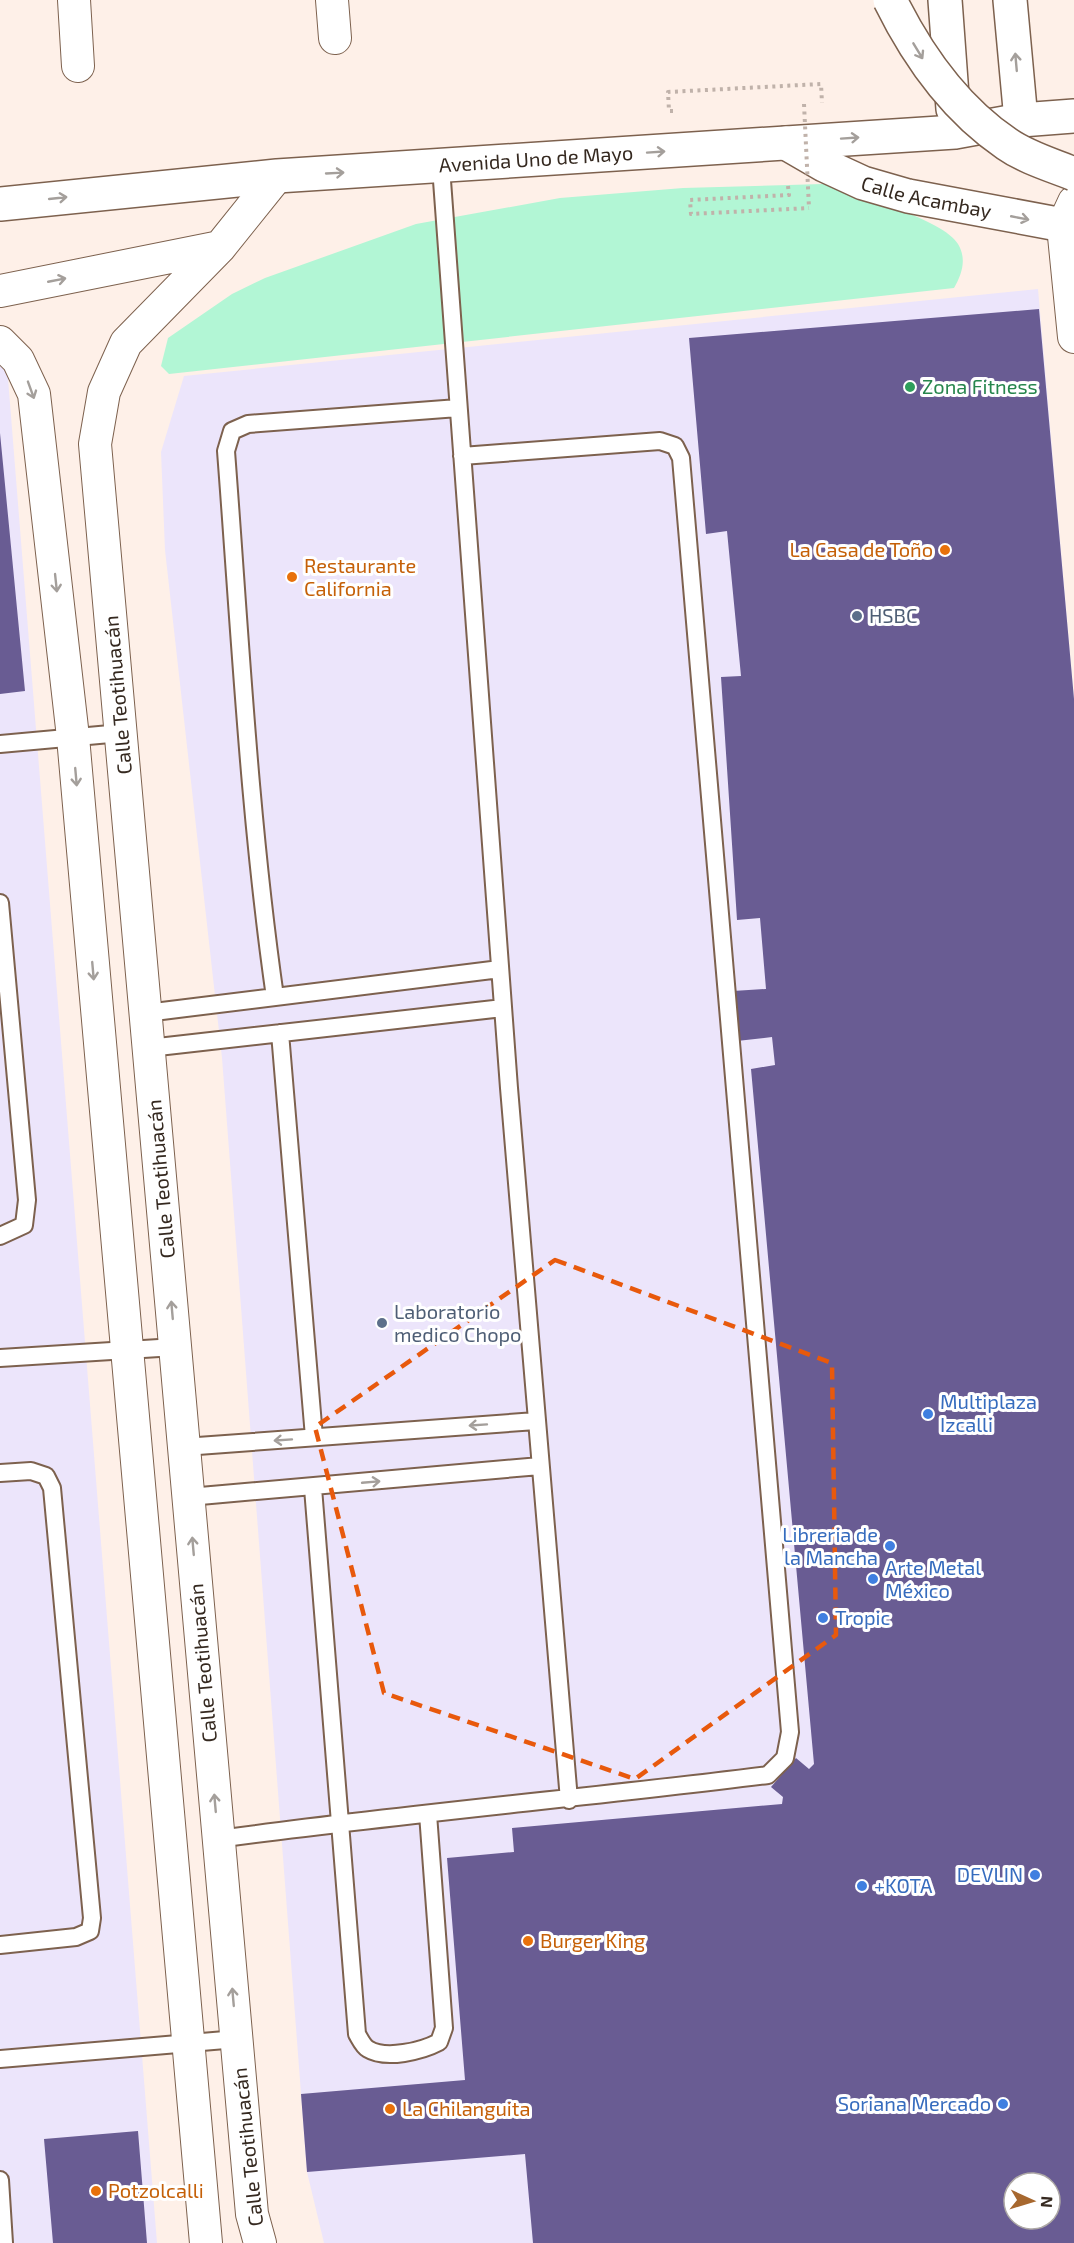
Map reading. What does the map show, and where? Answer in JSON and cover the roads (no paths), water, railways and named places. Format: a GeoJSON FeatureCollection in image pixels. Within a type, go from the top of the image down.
{"type":"FeatureCollection","features":[{"type":"Feature","properties":{"kind":"main road"},"geometry":{"type":"LineString","coordinates":[[890,0],[924,61],[948,92],[977,120],[1008,145],[1074,174]]}},
{"type":"Feature","properties":{"kind":"main road"},"geometry":{"type":"LineString","coordinates":[[945,0],[955,132]]}},
{"type":"Feature","properties":{"kind":"main road"},"geometry":{"type":"LineString","coordinates":[[1010,0],[1021,120]]}},
{"type":"Feature","properties":{"kind":"main road","name":"Avenida Uno de Mayo"},"geometry":{"type":"LineString","coordinates":[[0,204],[277,177],[955,132],[1021,120],[1074,116]]}},
{"type":"Feature","properties":{"kind":"main road","name":"Calle Acambay"},"geometry":{"type":"LineString","coordinates":[[786,143],[824,165],[863,183],[908,196],[1070,218]]}},
{"type":"Feature","properties":{"kind":"street"},"geometry":{"type":"LineString","coordinates":[[74,0],[78,66]]}},
{"type":"Feature","properties":{"kind":"street"},"geometry":{"type":"LineString","coordinates":[[332,0],[335,38]]}},
{"type":"Feature","properties":{"kind":"street","name":"Calle Teotihuacán"},"geometry":{"type":"LineString","coordinates":[[260,2243],[252,2214],[95,444],[104,392],[126,343],[219,247],[277,177]]}},
{"type":"Feature","properties":{"kind":"street"},"geometry":{"type":"LineString","coordinates":[[1070,218],[1074,337]]}},
{"type":"Feature","properties":{"kind":"street"},"geometry":{"type":"LineString","coordinates":[[0,291],[219,247]]}},
{"type":"Feature","properties":{"kind":"street"},"geometry":{"type":"LineString","coordinates":[[0,342],[18,360],[34,394],[73,737],[206,2243]]}},
{"type":"Feature","properties":{"kind":"lane"},"geometry":{"type":"LineString","coordinates":[[441,167],[503,1008],[569,1800]]}},
{"type":"Feature","properties":{"kind":"lane"},"geometry":{"type":"LineString","coordinates":[[275,997],[266,935],[226,451],[232,431],[248,424],[458,408]]}},
{"type":"Feature","properties":{"kind":"lane"},"geometry":{"type":"LineString","coordinates":[[218,1839],[338,1823],[569,1800],[768,1775],[785,1758],[790,1732],[681,458],[675,446],[660,441],[462,456]]}},
{"type":"Feature","properties":{"kind":"lane"},"geometry":{"type":"LineString","coordinates":[[0,744],[121,733]]}},
{"type":"Feature","properties":{"kind":"lane"},"geometry":{"type":"LineString","coordinates":[[0,903],[27,1200],[24,1225],[0,1236]]}},
{"type":"Feature","properties":{"kind":"lane"},"geometry":{"type":"LineString","coordinates":[[146,1013],[500,969]]}},
{"type":"Feature","properties":{"kind":"lane"},"geometry":{"type":"LineString","coordinates":[[149,1048],[503,1008]]}},
{"type":"Feature","properties":{"kind":"lane"},"geometry":{"type":"LineString","coordinates":[[280,1033],[315,1437]]}},
{"type":"Feature","properties":{"kind":"lane"},"geometry":{"type":"LineString","coordinates":[[0,1358],[176,1347]]}},
{"type":"Feature","properties":{"kind":"lane"},"geometry":{"type":"LineString","coordinates":[[184,1447],[536,1421]]}},
{"type":"Feature","properties":{"kind":"lane"},"geometry":{"type":"LineString","coordinates":[[189,1497],[313,1488],[540,1466]]}},
{"type":"Feature","properties":{"kind":"lane"},"geometry":{"type":"LineString","coordinates":[[0,1473],[31,1471],[46,1476],[52,1488],[92,1918],[90,1931],[76,1937],[0,1945]]}},
{"type":"Feature","properties":{"kind":"lane"},"geometry":{"type":"LineString","coordinates":[[313,1488],[338,1823],[357,2034],[366,2048],[379,2054],[426,2049],[439,2042],[444,2028],[428,1814]]}},
{"type":"Feature","properties":{"kind":"lane"},"geometry":{"type":"LineString","coordinates":[[0,2059],[237,2039]]}},
{"type":"Feature","properties":{"kind":"lane"},"geometry":{"type":"LineString","coordinates":[[0,2180],[4,2243]]}},
{"type":"Feature","properties":{"kind":"place","name":"Zona Fitness"},"geometry":{"type":"Point","coordinates":[910,387]}},
{"type":"Feature","properties":{"kind":"place","name":"La Casa de Toño"},"geometry":{"type":"Point","coordinates":[945,550]}},
{"type":"Feature","properties":{"kind":"place","name":"Restaurante California"},"geometry":{"type":"Point","coordinates":[292,577]}},
{"type":"Feature","properties":{"kind":"place","name":"HSBC"},"geometry":{"type":"Point","coordinates":[857,616]}},
{"type":"Feature","properties":{"kind":"place","name":"Laboratorio medico Chopo"},"geometry":{"type":"Point","coordinates":[382,1323]}},
{"type":"Feature","properties":{"kind":"place","name":"Multiplaza Izcalli"},"geometry":{"type":"Point","coordinates":[928,1414]}},
{"type":"Feature","properties":{"kind":"place","name":"Libreria de la Mancha"},"geometry":{"type":"Point","coordinates":[890,1546]}},
{"type":"Feature","properties":{"kind":"place","name":"Arte Metal México"},"geometry":{"type":"Point","coordinates":[873,1579]}},
{"type":"Feature","properties":{"kind":"place","name":"Tropic"},"geometry":{"type":"Point","coordinates":[823,1618]}},
{"type":"Feature","properties":{"kind":"place","name":"DEVLIN"},"geometry":{"type":"Point","coordinates":[1035,1875]}},
{"type":"Feature","properties":{"kind":"place","name":"+KOTA"},"geometry":{"type":"Point","coordinates":[862,1886]}},
{"type":"Feature","properties":{"kind":"place","name":"Burger King"},"geometry":{"type":"Point","coordinates":[528,1941]}},
{"type":"Feature","properties":{"kind":"place","name":"Soriana Mercado"},"geometry":{"type":"Point","coordinates":[1003,2104]}},
{"type":"Feature","properties":{"kind":"place","name":"La Chilanguita"},"geometry":{"type":"Point","coordinates":[390,2109]}},
{"type":"Feature","properties":{"kind":"place","name":"Potzolcalli"},"geometry":{"type":"Point","coordinates":[96,2191]}}]}
